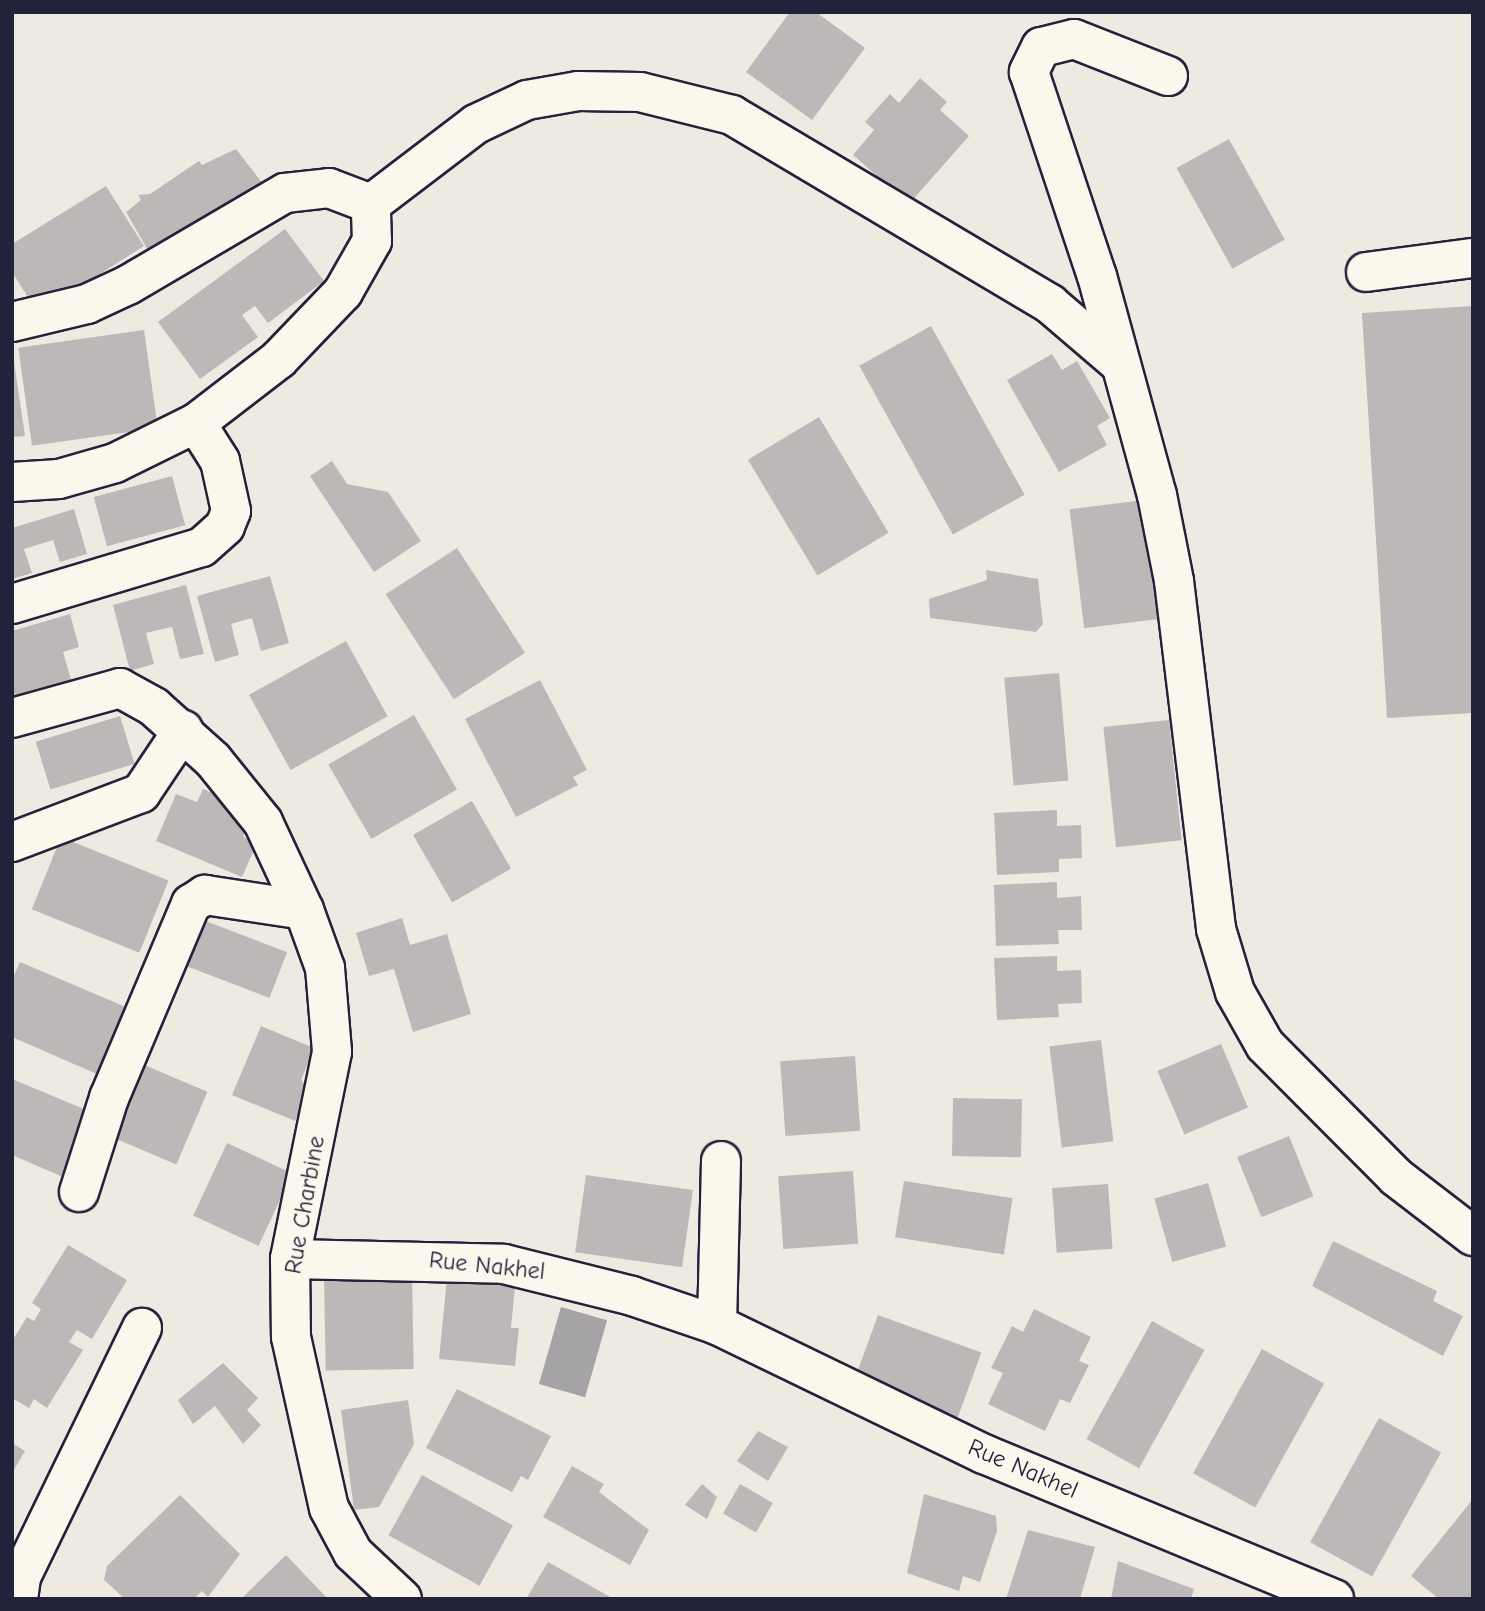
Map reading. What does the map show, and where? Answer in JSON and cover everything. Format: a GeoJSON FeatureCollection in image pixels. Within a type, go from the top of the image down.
{"type":"FeatureCollection","features":[{"type":"Feature","properties":{"kind":"street"},"geometry":{"type":"LineString","coordinates":[[1167,76],[1074,39],[1056,40],[1031,57],[1035,98],[1097,276],[1174,581],[1216,929],[1235,992],[1265,1045],[1313,1099],[1396,1177],[1473,1236]]}},
{"type":"Feature","properties":{"kind":"street"},"geometry":{"type":"LineString","coordinates":[[371,204],[476,124],[527,100],[590,91],[694,101],[784,142],[1050,304],[1119,363]]}},
{"type":"Feature","properties":{"kind":"street"},"geometry":{"type":"LineString","coordinates":[[12,322],[87,304],[128,285],[285,193],[330,188],[371,204]]}},
{"type":"Feature","properties":{"kind":"street"},"geometry":{"type":"LineString","coordinates":[[12,482],[59,479],[116,463],[196,423],[279,359],[342,292],[372,241],[371,204]]}},
{"type":"Feature","properties":{"kind":"street"},"geometry":{"type":"LineString","coordinates":[[1366,272],[1473,258]]}},
{"type":"Feature","properties":{"kind":"street"},"geometry":{"type":"LineString","coordinates":[[12,604],[202,547],[225,526],[231,511],[220,461],[196,423]]}},
{"type":"Feature","properties":{"kind":"street","name":"Rue Charbine"},"geometry":{"type":"LineString","coordinates":[[12,718],[120,688],[183,730],[263,822],[304,910],[326,968],[332,1052],[290,1259],[291,1337],[321,1486],[353,1553],[402,1599]]}},
{"type":"Feature","properties":{"kind":"street"},"geometry":{"type":"LineString","coordinates":[[12,842],[141,793],[183,730]]}},
{"type":"Feature","properties":{"kind":"street"},"geometry":{"type":"LineString","coordinates":[[79,1192],[109,1098],[191,905],[205,895],[304,910]]}},
{"type":"Feature","properties":{"kind":"street"},"geometry":{"type":"LineString","coordinates":[[717,1325],[721,1161]]}},
{"type":"Feature","properties":{"kind":"street","name":"Rue Nakhel"},"geometry":{"type":"LineString","coordinates":[[290,1259],[504,1265],[572,1277],[717,1325],[984,1454],[1334,1599]]}},
{"type":"Feature","properties":{"kind":"street"},"geometry":{"type":"LineString","coordinates":[[18,1599],[21,1577],[142,1328]]}},
{"type":"Feature","properties":{"kind":"shaded area"},"geometry":{"type":"Polygon","coordinates":[[[561,1307],[607,1320],[585,1397],[539,1384],[561,1307]]]}},
{"type":"Feature","properties":{"kind":"building"},"geometry":{"type":"Polygon","coordinates":[[[790,12],[816,12],[865,48],[812,120],[746,72],[790,12]]]}},
{"type":"Feature","properties":{"kind":"building"},"geometry":{"type":"Polygon","coordinates":[[[920,78],[947,102],[940,110],[969,136],[909,204],[853,155],[874,130],[865,122],[890,94],[899,103],[920,78]]]}},
{"type":"Feature","properties":{"kind":"building"},"geometry":{"type":"Polygon","coordinates":[[[1229,139],[1285,240],[1232,269],[1177,168],[1229,139]]]}},
{"type":"Feature","properties":{"kind":"building"},"geometry":{"type":"Polygon","coordinates":[[[236,149],[267,189],[149,252],[126,212],[141,200],[138,195],[150,194],[199,161],[202,165],[236,149]]]}},
{"type":"Feature","properties":{"kind":"building"},"geometry":{"type":"Polygon","coordinates":[[[106,186],[144,246],[38,313],[12,272],[12,244],[106,186]]]}},
{"type":"Feature","properties":{"kind":"building"},"geometry":{"type":"Polygon","coordinates":[[[285,229],[324,281],[268,323],[255,306],[242,315],[258,337],[200,379],[158,322],[285,229]]]}},
{"type":"Feature","properties":{"kind":"building"},"geometry":{"type":"Polygon","coordinates":[[[1473,306],[1473,713],[1387,718],[1362,313],[1473,306]]]}},
{"type":"Feature","properties":{"kind":"building"},"geometry":{"type":"Polygon","coordinates":[[[931,326],[1025,495],[953,535],[859,366],[931,326]]]}},
{"type":"Feature","properties":{"kind":"building"},"geometry":{"type":"Polygon","coordinates":[[[144,330],[158,428],[32,446],[18,348],[144,330]]]}},
{"type":"Feature","properties":{"kind":"building"},"geometry":{"type":"Polygon","coordinates":[[[12,348],[25,436],[12,437],[12,348]]]}},
{"type":"Feature","properties":{"kind":"building"},"geometry":{"type":"Polygon","coordinates":[[[1052,354],[1062,370],[1077,361],[1110,418],[1097,426],[1107,445],[1059,472],[1007,380],[1052,354]]]}},
{"type":"Feature","properties":{"kind":"building"},"geometry":{"type":"Polygon","coordinates":[[[819,417],[889,533],[817,575],[748,460],[819,417]]]}},
{"type":"Feature","properties":{"kind":"building"},"geometry":{"type":"Polygon","coordinates":[[[332,461],[347,484],[388,492],[421,541],[374,572],[310,476],[332,461]]]}},
{"type":"Feature","properties":{"kind":"building"},"geometry":{"type":"Polygon","coordinates":[[[172,476],[185,525],[107,546],[94,497],[172,476]]]}},
{"type":"Feature","properties":{"kind":"building"},"geometry":{"type":"Polygon","coordinates":[[[1144,500],[1159,619],[1084,628],[1070,509],[1144,500]]]}},
{"type":"Feature","properties":{"kind":"building"},"geometry":{"type":"Polygon","coordinates":[[[74,509],[87,554],[60,562],[53,540],[24,549],[32,573],[12,579],[12,528],[74,509]]]}},
{"type":"Feature","properties":{"kind":"building"},"geometry":{"type":"Polygon","coordinates":[[[457,548],[525,653],[454,699],[386,594],[457,548]]]}},
{"type":"Feature","properties":{"kind":"building"},"geometry":{"type":"Polygon","coordinates":[[[986,570],[1038,579],[1043,624],[1036,632],[930,618],[929,599],[987,580],[986,570]]]}},
{"type":"Feature","properties":{"kind":"building"},"geometry":{"type":"Polygon","coordinates":[[[270,576],[289,643],[261,651],[252,618],[231,624],[239,655],[215,662],[197,596],[270,576]]]}},
{"type":"Feature","properties":{"kind":"building"},"geometry":{"type":"Polygon","coordinates":[[[186,585],[204,654],[180,659],[172,627],[146,633],[154,664],[130,671],[113,605],[186,585]]]}},
{"type":"Feature","properties":{"kind":"building"},"geometry":{"type":"Polygon","coordinates":[[[70,614],[79,647],[63,652],[72,683],[12,700],[12,631],[70,614]]]}},
{"type":"Feature","properties":{"kind":"building"},"geometry":{"type":"Polygon","coordinates":[[[346,641],[388,716],[291,770],[249,695],[346,641]]]}},
{"type":"Feature","properties":{"kind":"building"},"geometry":{"type":"Polygon","coordinates":[[[1059,673],[1068,781],[1014,785],[1004,678],[1059,673]]]}},
{"type":"Feature","properties":{"kind":"building"},"geometry":{"type":"Polygon","coordinates":[[[540,680],[587,770],[573,777],[578,785],[516,817],[465,719],[540,680]]]}},
{"type":"Feature","properties":{"kind":"building"},"geometry":{"type":"Polygon","coordinates":[[[414,715],[457,789],[371,839],[328,765],[414,715]]]}},
{"type":"Feature","properties":{"kind":"building"},"geometry":{"type":"Polygon","coordinates":[[[120,716],[135,764],[50,790],[36,742],[120,716]]]}},
{"type":"Feature","properties":{"kind":"building"},"geometry":{"type":"Polygon","coordinates":[[[1169,720],[1182,840],[1116,847],[1103,727],[1169,720]]]}},
{"type":"Feature","properties":{"kind":"building"},"geometry":{"type":"Polygon","coordinates":[[[203,789],[237,803],[231,816],[249,823],[243,837],[257,843],[242,877],[156,841],[176,794],[197,802],[203,789]]]}},
{"type":"Feature","properties":{"kind":"building"},"geometry":{"type":"Polygon","coordinates":[[[472,801],[511,869],[452,903],[413,835],[472,801]]]}},
{"type":"Feature","properties":{"kind":"building"},"geometry":{"type":"Polygon","coordinates":[[[1057,810],[1057,826],[1081,825],[1082,858],[1059,859],[1059,872],[997,875],[994,813],[1057,810]]]}},
{"type":"Feature","properties":{"kind":"building"},"geometry":{"type":"Polygon","coordinates":[[[61,837],[169,880],[139,953],[32,909],[61,837]]]}},
{"type":"Feature","properties":{"kind":"building"},"geometry":{"type":"Polygon","coordinates":[[[1057,882],[1057,898],[1081,896],[1082,930],[1058,930],[1059,944],[996,946],[994,885],[1057,882]]]}},
{"type":"Feature","properties":{"kind":"building"},"geometry":{"type":"Polygon","coordinates":[[[402,918],[410,945],[447,934],[471,1014],[413,1032],[394,969],[369,976],[356,933],[402,918]]]}},
{"type":"Feature","properties":{"kind":"building"},"geometry":{"type":"Polygon","coordinates":[[[203,920],[287,952],[269,998],[185,966],[203,920]]]}},
{"type":"Feature","properties":{"kind":"building"},"geometry":{"type":"Polygon","coordinates":[[[1057,956],[1057,971],[1081,970],[1082,1003],[1058,1004],[1059,1017],[997,1020],[994,958],[1057,956]]]}},
{"type":"Feature","properties":{"kind":"building"},"geometry":{"type":"Polygon","coordinates":[[[20,962],[128,1008],[99,1075],[12,1037],[12,980],[20,962]]]}},
{"type":"Feature","properties":{"kind":"building"},"geometry":{"type":"Polygon","coordinates":[[[261,1026],[314,1048],[301,1080],[309,1088],[295,1121],[232,1095],[261,1026]]]}},
{"type":"Feature","properties":{"kind":"building"},"geometry":{"type":"Polygon","coordinates":[[[1101,1040],[1113,1141],[1062,1148],[1049,1046],[1101,1040]]]}},
{"type":"Feature","properties":{"kind":"building"},"geometry":{"type":"Polygon","coordinates":[[[1221,1044],[1248,1108],[1184,1134],[1157,1071],[1221,1044]]]}},
{"type":"Feature","properties":{"kind":"building"},"geometry":{"type":"Polygon","coordinates":[[[855,1056],[860,1131],[785,1136],[780,1061],[855,1056]]]}},
{"type":"Feature","properties":{"kind":"building"},"geometry":{"type":"Polygon","coordinates":[[[142,1064],[207,1092],[176,1164],[111,1137],[142,1064]]]}},
{"type":"Feature","properties":{"kind":"building"},"geometry":{"type":"Polygon","coordinates":[[[12,1079],[91,1112],[63,1177],[12,1155],[12,1079]]]}},
{"type":"Feature","properties":{"kind":"building"},"geometry":{"type":"Polygon","coordinates":[[[953,1098],[1022,1099],[1021,1157],[952,1156],[953,1098]]]}},
{"type":"Feature","properties":{"kind":"building"},"geometry":{"type":"Polygon","coordinates":[[[1289,1136],[1313,1196],[1261,1217],[1237,1157],[1289,1136]]]}},
{"type":"Feature","properties":{"kind":"building"},"geometry":{"type":"Polygon","coordinates":[[[227,1143],[292,1173],[258,1246],[193,1216],[227,1143]]]}},
{"type":"Feature","properties":{"kind":"building"},"geometry":{"type":"Polygon","coordinates":[[[853,1171],[858,1244],[783,1249],[778,1176],[853,1171]]]}},
{"type":"Feature","properties":{"kind":"building"},"geometry":{"type":"Polygon","coordinates":[[[586,1175],[693,1190],[682,1267],[575,1252],[586,1175]]]}},
{"type":"Feature","properties":{"kind":"building"},"geometry":{"type":"Polygon","coordinates":[[[904,1181],[1013,1198],[1004,1255],[895,1237],[904,1181]]]}},
{"type":"Feature","properties":{"kind":"building"},"geometry":{"type":"Polygon","coordinates":[[[1208,1183],[1226,1246],[1172,1262],[1154,1198],[1208,1183]]]}},
{"type":"Feature","properties":{"kind":"building"},"geometry":{"type":"Polygon","coordinates":[[[1108,1184],[1113,1249],[1057,1253],[1052,1188],[1108,1184]]]}},
{"type":"Feature","properties":{"kind":"building"},"geometry":{"type":"Polygon","coordinates":[[[1333,1241],[1437,1291],[1433,1301],[1463,1316],[1443,1356],[1312,1286],[1333,1241]]]}},
{"type":"Feature","properties":{"kind":"building"},"geometry":{"type":"Polygon","coordinates":[[[68,1245],[127,1280],[92,1339],[77,1330],[69,1342],[83,1350],[47,1408],[34,1399],[29,1408],[12,1398],[12,1341],[27,1317],[34,1321],[41,1309],[32,1303],[68,1245]]]}},
{"type":"Feature","properties":{"kind":"building"},"geometry":{"type":"Polygon","coordinates":[[[448,1269],[516,1276],[511,1328],[519,1328],[515,1366],[439,1359],[448,1269]]]}},
{"type":"Feature","properties":{"kind":"building"},"geometry":{"type":"Polygon","coordinates":[[[412,1272],[414,1369],[326,1371],[324,1274],[412,1272]]]}},
{"type":"Feature","properties":{"kind":"building"},"geometry":{"type":"Polygon","coordinates":[[[1034,1309],[1091,1337],[1079,1361],[1089,1365],[1070,1403],[1060,1399],[1045,1431],[988,1404],[1003,1373],[991,1368],[1012,1326],[1023,1332],[1034,1309]]]}},
{"type":"Feature","properties":{"kind":"building"},"geometry":{"type":"Polygon","coordinates":[[[878,1315],[981,1353],[957,1419],[854,1382],[878,1315]]]}},
{"type":"Feature","properties":{"kind":"building"},"geometry":{"type":"Polygon","coordinates":[[[1152,1321],[1204,1350],[1139,1468],[1087,1439],[1152,1321]]]}},
{"type":"Feature","properties":{"kind":"building"},"geometry":{"type":"Polygon","coordinates":[[[1262,1349],[1324,1383],[1255,1508],[1193,1473],[1262,1349]]]}},
{"type":"Feature","properties":{"kind":"building"},"geometry":{"type":"Polygon","coordinates":[[[223,1363],[258,1398],[247,1410],[261,1425],[243,1444],[215,1406],[193,1424],[178,1400],[223,1363]]]}},
{"type":"Feature","properties":{"kind":"building"},"geometry":{"type":"Polygon","coordinates":[[[457,1389],[551,1436],[528,1480],[521,1476],[512,1492],[426,1448],[457,1389]]]}},
{"type":"Feature","properties":{"kind":"building"},"geometry":{"type":"Polygon","coordinates":[[[408,1400],[414,1444],[379,1507],[354,1510],[341,1410],[408,1400]]]}},
{"type":"Feature","properties":{"kind":"building"},"geometry":{"type":"Polygon","coordinates":[[[1379,1418],[1441,1452],[1372,1577],[1310,1542],[1379,1418]]]}},
{"type":"Feature","properties":{"kind":"building"},"geometry":{"type":"Polygon","coordinates":[[[758,1431],[788,1447],[768,1481],[737,1461],[758,1431]]]}},
{"type":"Feature","properties":{"kind":"building"},"geometry":{"type":"Polygon","coordinates":[[[12,1443],[25,1451],[12,1473],[12,1443]]]}},
{"type":"Feature","properties":{"kind":"building"},"geometry":{"type":"Polygon","coordinates":[[[572,1466],[604,1484],[599,1492],[649,1530],[630,1565],[543,1517],[572,1466]]]}},
{"type":"Feature","properties":{"kind":"building"},"geometry":{"type":"Polygon","coordinates":[[[422,1475],[513,1525],[480,1586],[389,1535],[422,1475]]]}},
{"type":"Feature","properties":{"kind":"building"},"geometry":{"type":"Polygon","coordinates":[[[702,1484],[717,1497],[707,1519],[685,1505],[702,1484]]]}},
{"type":"Feature","properties":{"kind":"building"},"geometry":{"type":"Polygon","coordinates":[[[740,1484],[773,1503],[756,1532],[723,1513],[740,1484]]]}},
{"type":"Feature","properties":{"kind":"building"},"geometry":{"type":"Polygon","coordinates":[[[924,1494],[996,1516],[997,1531],[980,1582],[963,1576],[959,1591],[907,1573],[924,1494]]]}},
{"type":"Feature","properties":{"kind":"building"},"geometry":{"type":"Polygon","coordinates":[[[180,1495],[240,1554],[208,1597],[202,1591],[194,1599],[125,1599],[104,1580],[107,1566],[180,1495]]]}},
{"type":"Feature","properties":{"kind":"building"},"geometry":{"type":"Polygon","coordinates":[[[1473,1499],[1473,1599],[1439,1599],[1411,1576],[1473,1499]]]}},
{"type":"Feature","properties":{"kind":"building"},"geometry":{"type":"Polygon","coordinates":[[[1028,1530],[1095,1547],[1080,1599],[1006,1599],[1028,1530]]]}},
{"type":"Feature","properties":{"kind":"building"},"geometry":{"type":"Polygon","coordinates":[[[286,1555],[328,1599],[241,1599],[286,1555]]]}},
{"type":"Feature","properties":{"kind":"building"},"geometry":{"type":"Polygon","coordinates":[[[1118,1561],[1194,1589],[1191,1599],[1111,1599],[1118,1561]]]}},
{"type":"Feature","properties":{"kind":"building"},"geometry":{"type":"Polygon","coordinates":[[[548,1562],[614,1599],[526,1599],[548,1562]]]}}]}
